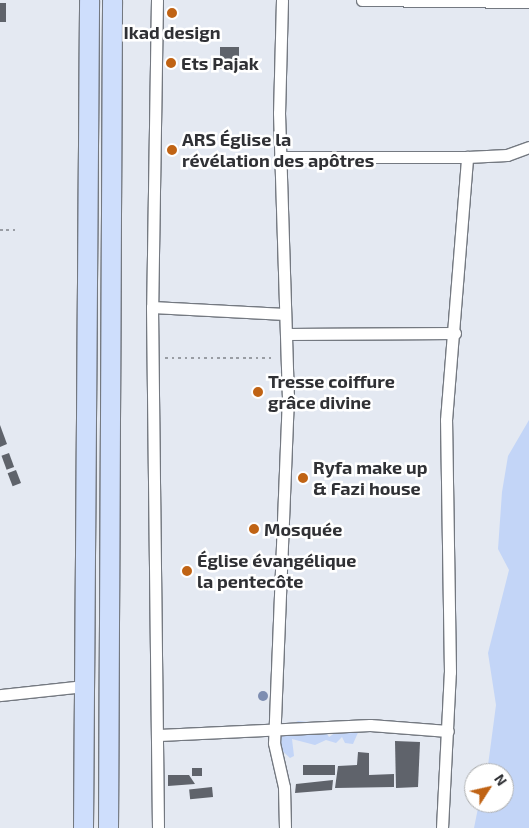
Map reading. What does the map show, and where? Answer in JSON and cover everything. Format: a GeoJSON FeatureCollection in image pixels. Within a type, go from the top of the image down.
{"type":"FeatureCollection","features":[{"type":"Feature","properties":{"kind":"main road"},"geometry":{"type":"LineString","coordinates":[[83,828],[89,0]]}},
{"type":"Feature","properties":{"kind":"main road"},"geometry":{"type":"LineString","coordinates":[[108,828],[112,0]]}},
{"type":"Feature","properties":{"kind":"street"},"geometry":{"type":"LineString","coordinates":[[157,0],[152,357],[159,735],[158,828]]}},
{"type":"Feature","properties":{"kind":"street"},"geometry":{"type":"LineString","coordinates":[[282,0],[280,157],[286,334],[287,475],[274,732],[285,828]]}},
{"type":"Feature","properties":{"kind":"street"},"geometry":{"type":"LineString","coordinates":[[362,0],[529,2]]}},
{"type":"Feature","properties":{"kind":"street"},"geometry":{"type":"LineString","coordinates":[[280,157],[467,157],[507,155],[529,147]]}},
{"type":"Feature","properties":{"kind":"street"},"geometry":{"type":"LineString","coordinates":[[442,828],[448,731],[444,515],[446,420],[455,333],[467,157]]}},
{"type":"Feature","properties":{"kind":"street"},"geometry":{"type":"LineString","coordinates":[[152,307],[285,314]]}},
{"type":"Feature","properties":{"kind":"street"},"geometry":{"type":"LineString","coordinates":[[286,334],[455,333]]}},
{"type":"Feature","properties":{"kind":"street"},"geometry":{"type":"LineString","coordinates":[[0,695],[84,686]]}},
{"type":"Feature","properties":{"kind":"street"},"geometry":{"type":"LineString","coordinates":[[159,735],[274,732],[370,725],[448,731]]}},
{"type":"Feature","properties":{"kind":"path"},"geometry":{"type":"LineString","coordinates":[[0,230],[18,230]]}},
{"type":"Feature","properties":{"kind":"path"},"geometry":{"type":"LineString","coordinates":[[152,357],[201,361],[286,358]]}},
{"type":"Feature","properties":{"kind":"shaded area"},"geometry":{"type":"Polygon","coordinates":[[[529,420],[529,828],[474,828],[477,813],[514,813],[514,763],[488,763],[496,705],[488,653],[509,570],[498,549],[502,492],[508,456],[529,420]]]}},
{"type":"Feature","properties":{"kind":"shaded area"},"geometry":{"type":"Polygon","coordinates":[[[298,721],[320,723],[329,737],[342,728],[360,728],[353,744],[345,743],[342,737],[336,743],[326,740],[315,745],[292,739],[294,756],[290,758],[276,745],[275,732],[298,721]]]}},
{"type":"Feature","properties":{"kind":"building"},"geometry":{"type":"Polygon","coordinates":[[[0,3],[6,3],[6,22],[0,22],[0,3]]]}},
{"type":"Feature","properties":{"kind":"building"},"geometry":{"type":"Polygon","coordinates":[[[220,47],[239,47],[239,69],[220,69],[220,47]]]}},
{"type":"Feature","properties":{"kind":"building"},"geometry":{"type":"Polygon","coordinates":[[[0,425],[7,444],[0,447],[0,425]]]}},
{"type":"Feature","properties":{"kind":"building"},"geometry":{"type":"Polygon","coordinates":[[[9,453],[14,467],[7,470],[1,456],[9,453]]]}},
{"type":"Feature","properties":{"kind":"building"},"geometry":{"type":"Polygon","coordinates":[[[16,470],[21,483],[13,486],[8,473],[16,470]]]}},
{"type":"Feature","properties":{"kind":"building"},"geometry":{"type":"Polygon","coordinates":[[[395,741],[420,742],[418,787],[396,788],[395,741]]]}},
{"type":"Feature","properties":{"kind":"building"},"geometry":{"type":"Polygon","coordinates":[[[358,752],[369,753],[369,775],[394,774],[394,787],[335,788],[338,766],[357,765],[358,752]]]}},
{"type":"Feature","properties":{"kind":"building"},"geometry":{"type":"Polygon","coordinates":[[[303,765],[335,765],[335,775],[303,775],[303,765]]]}},
{"type":"Feature","properties":{"kind":"building"},"geometry":{"type":"Polygon","coordinates":[[[192,768],[202,768],[202,776],[192,776],[192,768]]]}},
{"type":"Feature","properties":{"kind":"building"},"geometry":{"type":"Polygon","coordinates":[[[168,775],[189,775],[195,784],[168,786],[168,775]]]}},
{"type":"Feature","properties":{"kind":"building"},"geometry":{"type":"Polygon","coordinates":[[[333,780],[332,790],[295,793],[296,784],[333,780]]]}},
{"type":"Feature","properties":{"kind":"building"},"geometry":{"type":"Polygon","coordinates":[[[212,787],[213,797],[190,799],[189,789],[212,787]]]}},
{"type":"Feature","properties":{"kind":"place","name":"Ikad design"},"geometry":{"type":"Point","coordinates":[172,13]}},
{"type":"Feature","properties":{"kind":"place","name":"Ets Pajak"},"geometry":{"type":"Point","coordinates":[171,63]}},
{"type":"Feature","properties":{"kind":"place","name":"ARS Église la révélation des apôtres"},"geometry":{"type":"Point","coordinates":[172,150]}},
{"type":"Feature","properties":{"kind":"place","name":"Tresse coiffure grâce divine"},"geometry":{"type":"Point","coordinates":[258,392]}},
{"type":"Feature","properties":{"kind":"place","name":"Ryfa make up & Fazi house"},"geometry":{"type":"Point","coordinates":[303,478]}},
{"type":"Feature","properties":{"kind":"place","name":"Mosquée"},"geometry":{"type":"Point","coordinates":[254,529]}},
{"type":"Feature","properties":{"kind":"place","name":"Église évangélique la pentecôte"},"geometry":{"type":"Point","coordinates":[187,571]}}]}
